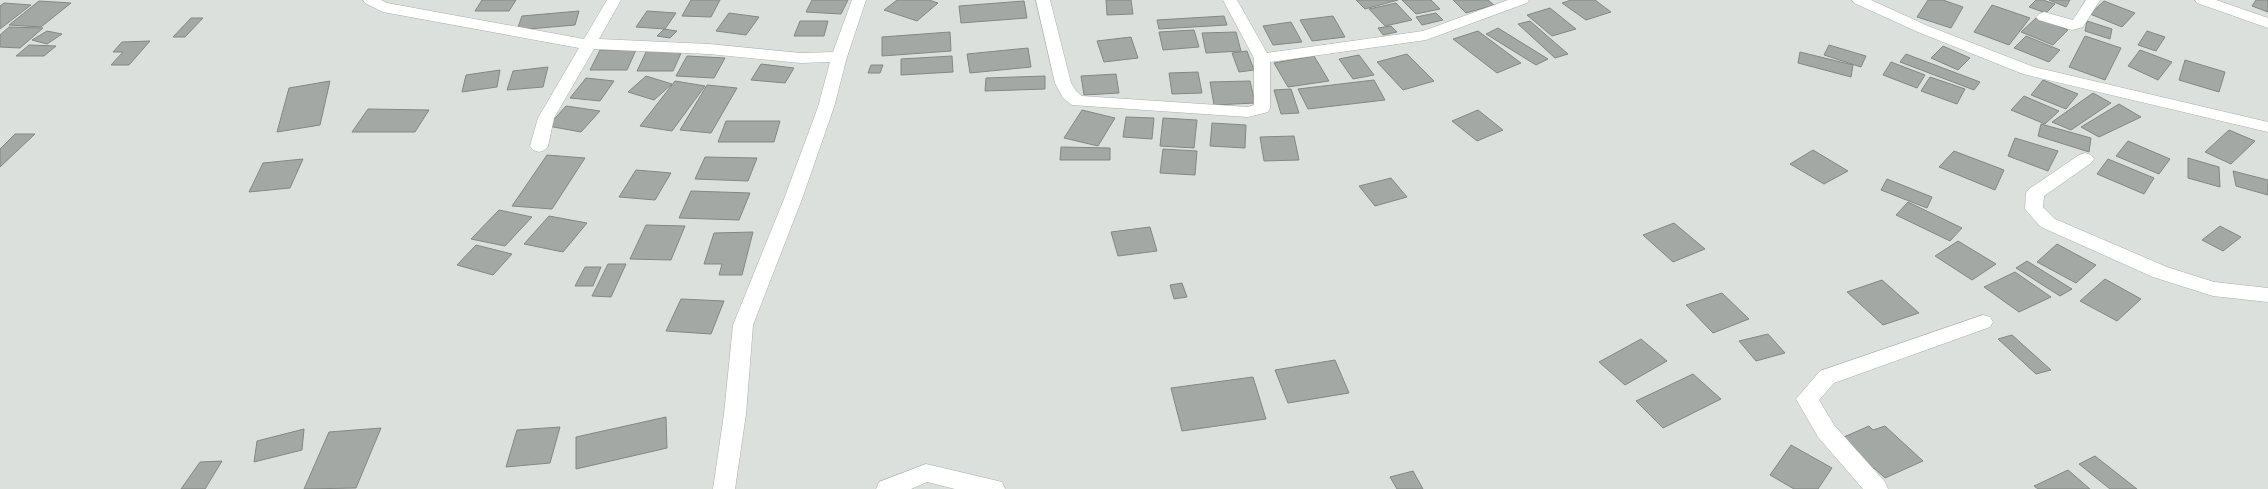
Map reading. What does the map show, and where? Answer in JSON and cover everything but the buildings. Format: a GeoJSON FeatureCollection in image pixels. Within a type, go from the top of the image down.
{"type":"FeatureCollection","features":[{"type":"Feature","properties":{"kind":"street"},"geometry":{"type":"LineString","coordinates":[[370,0],[383,7],[590,45],[709,49],[801,58],[839,58]]}},
{"type":"Feature","properties":{"kind":"street"},"geometry":{"type":"LineString","coordinates":[[539,146],[546,118],[590,45],[614,0]]}},
{"type":"Feature","properties":{"kind":"street"},"geometry":{"type":"LineString","coordinates":[[724,489],[735,414],[743,325],[813,144],[858,0]]}},
{"type":"Feature","properties":{"kind":"street"},"geometry":{"type":"LineString","coordinates":[[1043,0],[1063,83],[1069,94],[1078,101],[1256,111],[1262,108],[1262,58],[1230,0]]}},
{"type":"Feature","properties":{"kind":"street"},"geometry":{"type":"LineString","coordinates":[[1262,58],[1426,34],[1522,0]]}},
{"type":"Feature","properties":{"kind":"street"},"geometry":{"type":"LineString","coordinates":[[1859,0],[1923,30],[2029,71],[2268,127]]}},
{"type":"Feature","properties":{"kind":"street"},"geometry":{"type":"LineString","coordinates":[[2044,17],[2072,25],[2078,24],[2093,0]]}},
{"type":"Feature","properties":{"kind":"street"},"geometry":{"type":"LineString","coordinates":[[2202,0],[2268,23]]}},
{"type":"Feature","properties":{"kind":"street"},"geometry":{"type":"LineString","coordinates":[[2085,159],[2036,193],[2034,209],[2048,223],[2160,272],[2213,289],[2268,295]]}},
{"type":"Feature","properties":{"kind":"street"},"geometry":{"type":"LineString","coordinates":[[1877,489],[1826,431],[1807,399],[1826,377],[1983,322]]}},
{"type":"Feature","properties":{"kind":"street"},"geometry":{"type":"LineString","coordinates":[[887,489],[926,473],[994,489]]}}]}
